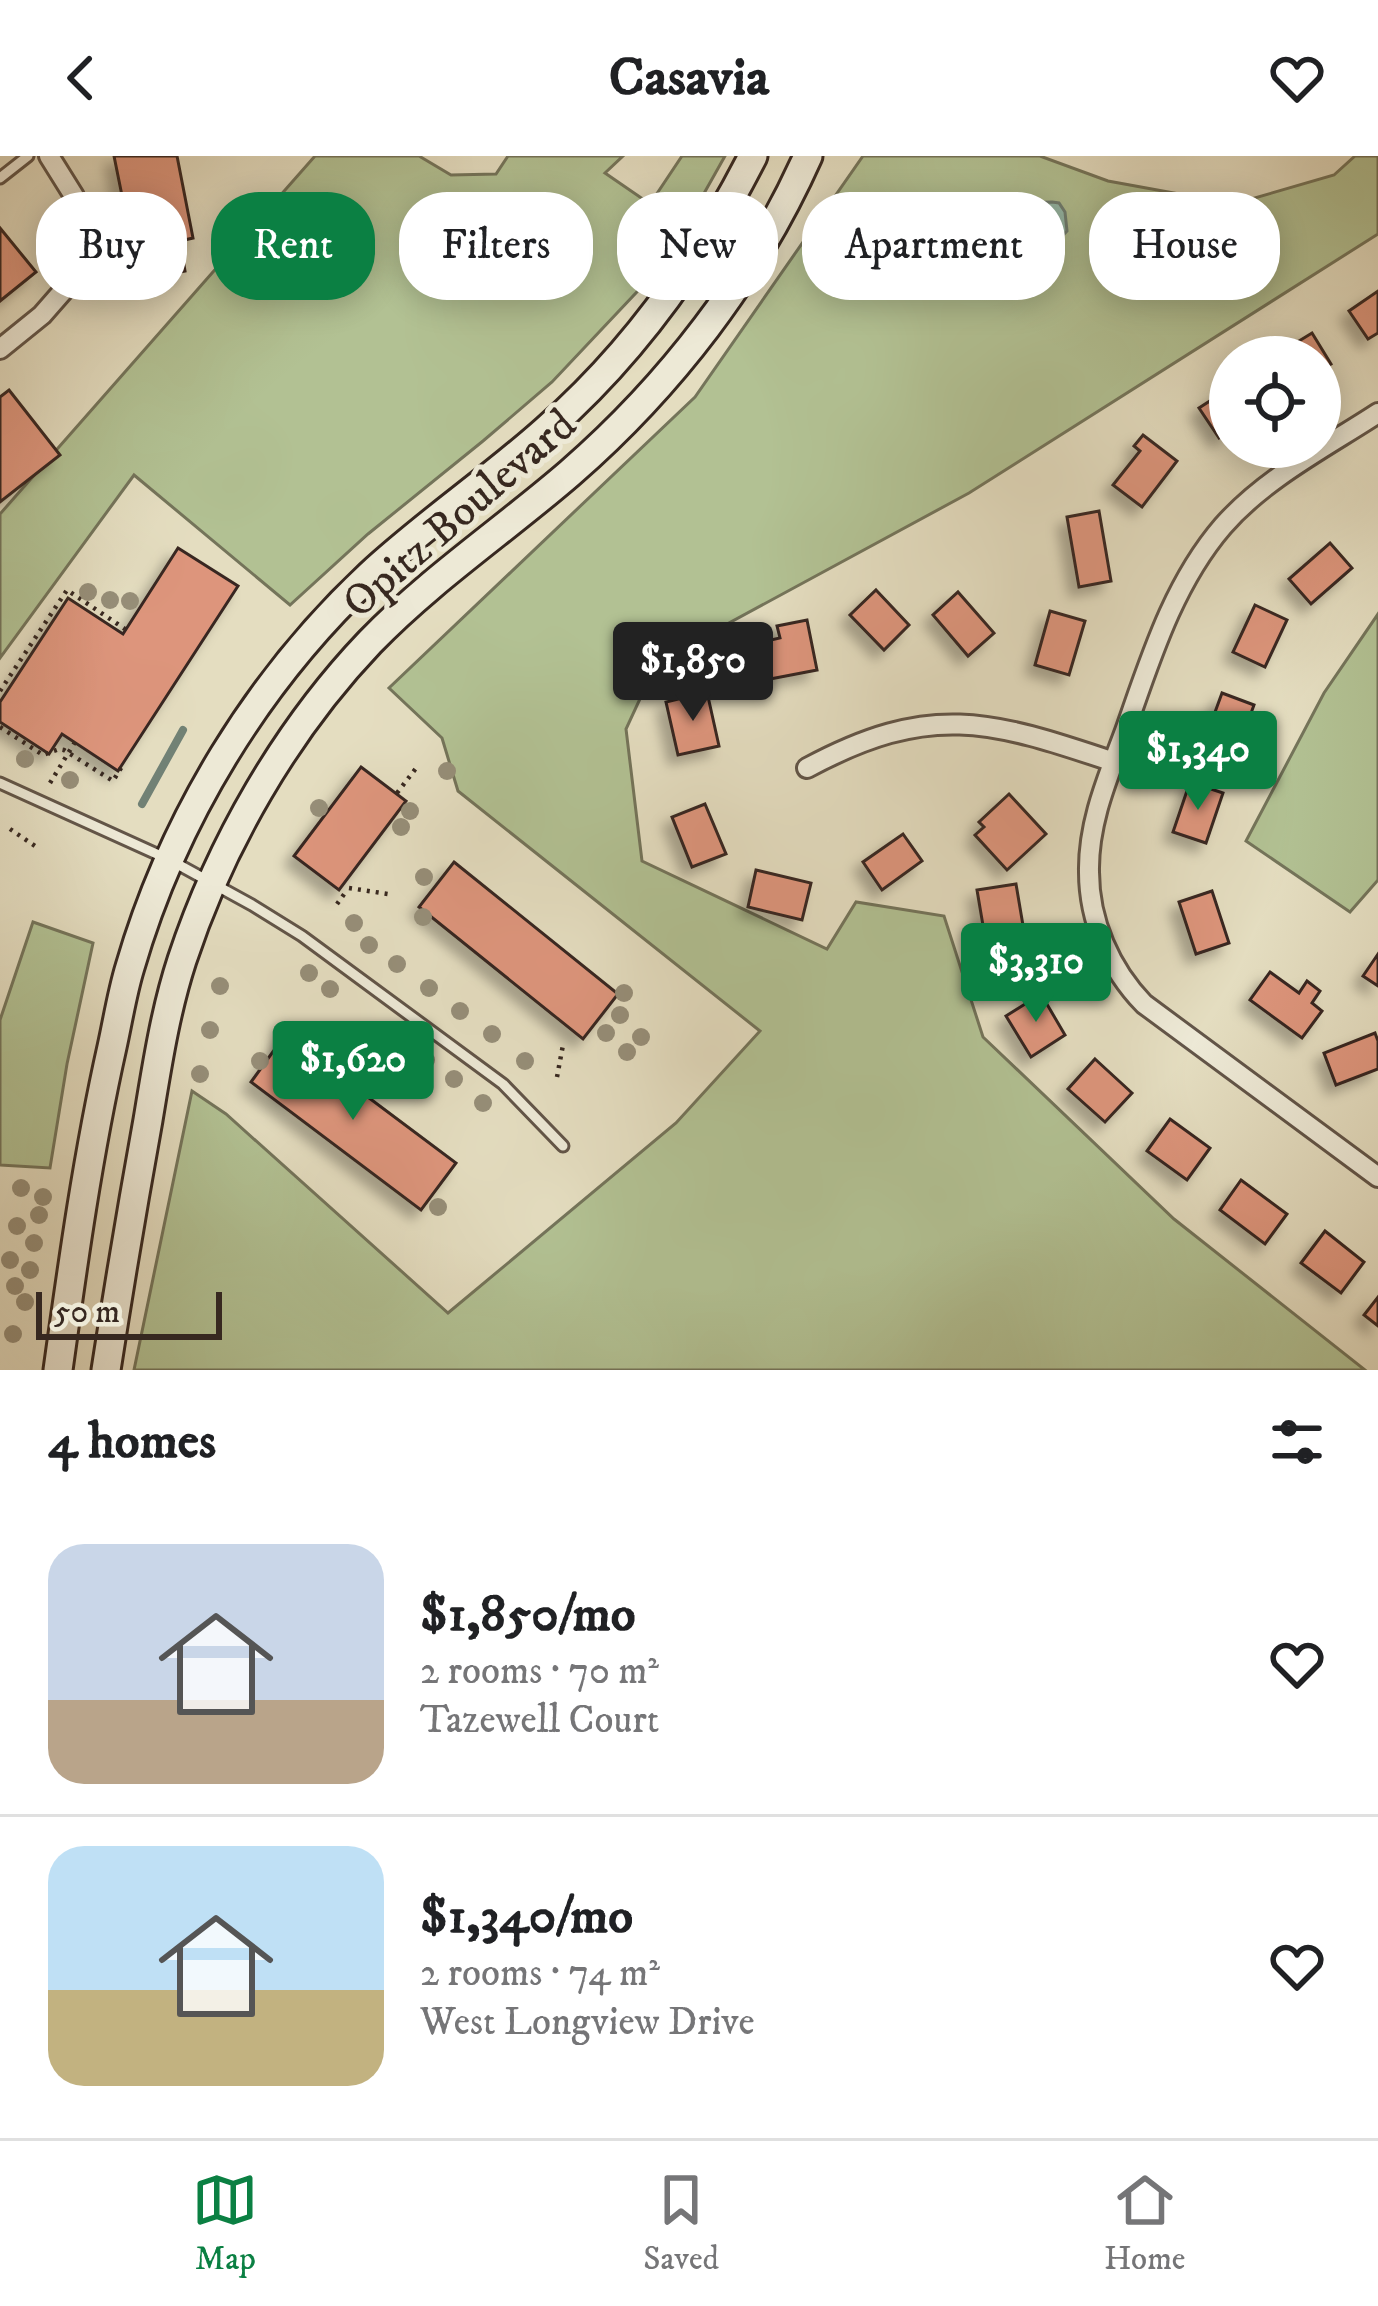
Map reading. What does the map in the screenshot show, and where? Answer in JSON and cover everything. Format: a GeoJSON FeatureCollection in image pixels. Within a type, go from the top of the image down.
{"type":"FeatureCollection","features":[{"type":"Feature","properties":{"kind":"main road","name":"Opitz Boulevard"},"geometry":{"type":"LineString","coordinates":[[58,1370],[82,1200],[129,970],[170,860],[201,795],[271,685],[312,636],[440,513],[546,430],[645,329],[688,271],[753,156]]}},
{"type":"Feature","properties":{"kind":"main road","name":"Opitz Boulevard"},"geometry":{"type":"LineString","coordinates":[[106,1370],[165,1024],[182,960],[246,815],[330,688],[367,645],[417,595],[571,472],[675,366],[734,291],[770,233],[808,156]]}},
{"type":"Feature","properties":{"kind":"street"},"geometry":{"type":"LineString","coordinates":[[0,349],[42,315],[63,290],[78,240],[74,196],[49,156]]}},
{"type":"Feature","properties":{"kind":"street"},"geometry":{"type":"LineString","coordinates":[[1378,413],[1264,487],[1223,525],[1183,586],[1162,627],[1094,821],[1089,875],[1101,935],[1115,967],[1144,1004],[1378,1178]]}},
{"type":"Feature","properties":{"kind":"street"},"geometry":{"type":"LineString","coordinates":[[807,768],[880,735],[952,723],[1028,733],[1114,762]]}},
{"type":"Feature","properties":{"kind":"lane"},"geometry":{"type":"LineString","coordinates":[[0,178],[28,156]]}},
{"type":"Feature","properties":{"kind":"lane"},"geometry":{"type":"LineString","coordinates":[[0,783],[170,860],[302,936],[503,1084],[562,1146]]}},
{"type":"Feature","properties":{"kind":"path"},"geometry":{"type":"LineString","coordinates":[[0,691],[67,590],[125,629]]}},
{"type":"Feature","properties":{"kind":"path"},"geometry":{"type":"LineString","coordinates":[[0,740],[3,729],[43,755],[59,749],[68,752],[113,782],[124,763]]}},
{"type":"Feature","properties":{"kind":"path"},"geometry":{"type":"LineString","coordinates":[[50,783],[74,742]]}},
{"type":"Feature","properties":{"kind":"path"},"geometry":{"type":"LineString","coordinates":[[397,793],[417,767]]}},
{"type":"Feature","properties":{"kind":"path"},"geometry":{"type":"LineString","coordinates":[[10,829],[38,848]]}},
{"type":"Feature","properties":{"kind":"path"},"geometry":{"type":"LineString","coordinates":[[337,904],[347,891],[388,894]]}},
{"type":"Feature","properties":{"kind":"path"},"geometry":{"type":"LineString","coordinates":[[557,1077],[563,1045]]}},
{"type":"Feature","properties":{"kind":"shaded area"},"geometry":{"type":"Polygon","coordinates":[[[315,156],[419,156],[451,175],[496,174],[508,156],[623,156],[605,173],[633,192],[617,192],[617,300],[629,300],[552,382],[290,605],[134,475],[0,658],[0,514],[211,274],[211,300],[375,300],[375,192],[283,192],[315,156]]]}},
{"type":"Feature","properties":{"kind":"shaded area"},"geometry":{"type":"Polygon","coordinates":[[[682,156],[725,156],[705,192],[658,192],[682,156]]]}},
{"type":"Feature","properties":{"kind":"shaded area"},"geometry":{"type":"Polygon","coordinates":[[[863,156],[1040,156],[1108,181],[1168,192],[1089,192],[1089,300],[1274,300],[1217,336],[1209,336],[1209,341],[969,493],[657,662],[626,729],[642,861],[827,949],[856,902],[944,916],[983,1037],[1174,1219],[1365,1370],[134,1370],[192,1091],[226,1114],[448,1313],[676,1123],[760,1031],[458,791],[442,738],[389,688],[695,397],[763,300],[778,300],[778,278],[802,244],[802,300],[1065,300],[1065,192],[838,192],[863,156]]]}},
{"type":"Feature","properties":{"kind":"shaded area"},"geometry":{"type":"Polygon","coordinates":[[[1355,156],[1378,156],[1378,234],[1280,296],[1280,192],[1275,192],[1334,175],[1355,156]]]}},
{"type":"Feature","properties":{"kind":"shaded area"},"geometry":{"type":"Polygon","coordinates":[[[1378,614],[1378,880],[1350,912],[1246,841],[1324,693],[1378,614]]]}},
{"type":"Feature","properties":{"kind":"shaded area"},"geometry":{"type":"Polygon","coordinates":[[[33,922],[93,943],[50,1168],[0,1165],[0,1020],[33,922]]]}},
{"type":"Feature","properties":{"kind":"building"},"geometry":{"type":"Polygon","coordinates":[[[114,156],[177,156],[184,192],[121,192],[114,156]]]}},
{"type":"Feature","properties":{"kind":"building"},"geometry":{"type":"Polygon","coordinates":[[[187,207],[193,238],[187,239],[187,207]]]}},
{"type":"Feature","properties":{"kind":"building"},"geometry":{"type":"Polygon","coordinates":[[[0,228],[36,272],[0,301],[0,228]]]}},
{"type":"Feature","properties":{"kind":"building"},"geometry":{"type":"Polygon","coordinates":[[[1378,291],[1378,333],[1368,339],[1349,311],[1378,291]]]}},
{"type":"Feature","properties":{"kind":"building"},"geometry":{"type":"Polygon","coordinates":[[[9,390],[60,455],[0,502],[0,397],[9,390]]]}},
{"type":"Feature","properties":{"kind":"building"},"geometry":{"type":"Polygon","coordinates":[[[1209,402],[1209,423],[1199,408],[1209,402]]]}},
{"type":"Feature","properties":{"kind":"building"},"geometry":{"type":"Polygon","coordinates":[[[1143,435],[1177,461],[1142,507],[1113,485],[1140,451],[1134,446],[1143,435]]]}},
{"type":"Feature","properties":{"kind":"building"},"geometry":{"type":"Polygon","coordinates":[[[1099,511],[1111,581],[1079,587],[1067,517],[1099,511]]]}},
{"type":"Feature","properties":{"kind":"building"},"geometry":{"type":"Polygon","coordinates":[[[1330,543],[1352,568],[1311,604],[1289,579],[1330,543]]]}},
{"type":"Feature","properties":{"kind":"building"},"geometry":{"type":"Polygon","coordinates":[[[178,548],[238,586],[118,771],[62,734],[49,754],[0,722],[0,702],[68,598],[123,634],[178,548]]]}},
{"type":"Feature","properties":{"kind":"building"},"geometry":{"type":"Polygon","coordinates":[[[876,590],[909,625],[884,650],[850,615],[876,590]]]}},
{"type":"Feature","properties":{"kind":"building"},"geometry":{"type":"Polygon","coordinates":[[[958,592],[994,633],[968,656],[933,615],[958,592]]]}},
{"type":"Feature","properties":{"kind":"building"},"geometry":{"type":"Polygon","coordinates":[[[1255,605],[1287,620],[1265,667],[1233,652],[1255,605]]]}},
{"type":"Feature","properties":{"kind":"building"},"geometry":{"type":"Polygon","coordinates":[[[1050,611],[1085,621],[1069,675],[1035,665],[1050,611]]]}},
{"type":"Feature","properties":{"kind":"building"},"geometry":{"type":"Polygon","coordinates":[[[807,620],[817,670],[765,680],[758,643],[780,638],[777,626],[807,620]]]}},
{"type":"Feature","properties":{"kind":"building"},"geometry":{"type":"Polygon","coordinates":[[[707,692],[719,746],[678,755],[666,702],[707,692]]]}},
{"type":"Feature","properties":{"kind":"building"},"geometry":{"type":"Polygon","coordinates":[[[1222,693],[1254,705],[1235,757],[1203,745],[1222,693]]]}},
{"type":"Feature","properties":{"kind":"building"},"geometry":{"type":"Polygon","coordinates":[[[361,767],[406,801],[339,890],[294,856],[361,767]]]}},
{"type":"Feature","properties":{"kind":"building"},"geometry":{"type":"Polygon","coordinates":[[[1190,782],[1223,793],[1206,843],[1173,832],[1190,782]]]}},
{"type":"Feature","properties":{"kind":"building"},"geometry":{"type":"Polygon","coordinates":[[[1009,794],[1046,834],[1007,870],[975,835],[984,827],[979,822],[1009,794]]]}},
{"type":"Feature","properties":{"kind":"building"},"geometry":{"type":"Polygon","coordinates":[[[705,804],[726,854],[692,867],[672,817],[705,804]]]}},
{"type":"Feature","properties":{"kind":"building"},"geometry":{"type":"Polygon","coordinates":[[[903,834],[922,861],[882,890],[863,862],[903,834]]]}},
{"type":"Feature","properties":{"kind":"building"},"geometry":{"type":"Polygon","coordinates":[[[454,862],[618,994],[583,1039],[419,907],[454,862]]]}},
{"type":"Feature","properties":{"kind":"building"},"geometry":{"type":"Polygon","coordinates":[[[756,870],[811,883],[802,920],[748,907],[756,870]]]}},
{"type":"Feature","properties":{"kind":"building"},"geometry":{"type":"Polygon","coordinates":[[[1016,884],[1028,955],[989,961],[977,890],[1016,884]]]}},
{"type":"Feature","properties":{"kind":"building"},"geometry":{"type":"Polygon","coordinates":[[[1212,891],[1229,943],[1196,954],[1179,902],[1212,891]]]}},
{"type":"Feature","properties":{"kind":"building"},"geometry":{"type":"Polygon","coordinates":[[[1378,954],[1378,986],[1363,976],[1378,954]]]}},
{"type":"Feature","properties":{"kind":"building"},"geometry":{"type":"Polygon","coordinates":[[[1270,972],[1299,993],[1307,981],[1320,991],[1312,1003],[1322,1011],[1302,1038],[1250,1000],[1270,972]]]}},
{"type":"Feature","properties":{"kind":"building"},"geometry":{"type":"Polygon","coordinates":[[[1041,994],[1065,1035],[1031,1057],[1006,1016],[1041,994]]]}},
{"type":"Feature","properties":{"kind":"building"},"geometry":{"type":"Polygon","coordinates":[[[1375,1033],[1378,1069],[1336,1085],[1324,1053],[1375,1033]]]}},
{"type":"Feature","properties":{"kind":"building"},"geometry":{"type":"Polygon","coordinates":[[[285,1035],[456,1163],[421,1210],[251,1082],[285,1035]]]}},
{"type":"Feature","properties":{"kind":"building"},"geometry":{"type":"Polygon","coordinates":[[[1095,1059],[1132,1093],[1105,1122],[1068,1089],[1095,1059]]]}},
{"type":"Feature","properties":{"kind":"building"},"geometry":{"type":"Polygon","coordinates":[[[1170,1119],[1210,1148],[1187,1180],[1147,1151],[1170,1119]]]}},
{"type":"Feature","properties":{"kind":"building"},"geometry":{"type":"Polygon","coordinates":[[[1241,1180],[1287,1214],[1265,1244],[1220,1210],[1241,1180]]]}},
{"type":"Feature","properties":{"kind":"building"},"geometry":{"type":"Polygon","coordinates":[[[1325,1231],[1364,1262],[1341,1293],[1301,1263],[1325,1231]]]}},
{"type":"Feature","properties":{"kind":"building"},"geometry":{"type":"Polygon","coordinates":[[[1378,1297],[1378,1326],[1364,1315],[1378,1297]]]}},
{"type":"Feature","properties":{"kind":"waterway"},"geometry":{"type":"LineString","coordinates":[[142,804],[183,730]]}}]}
